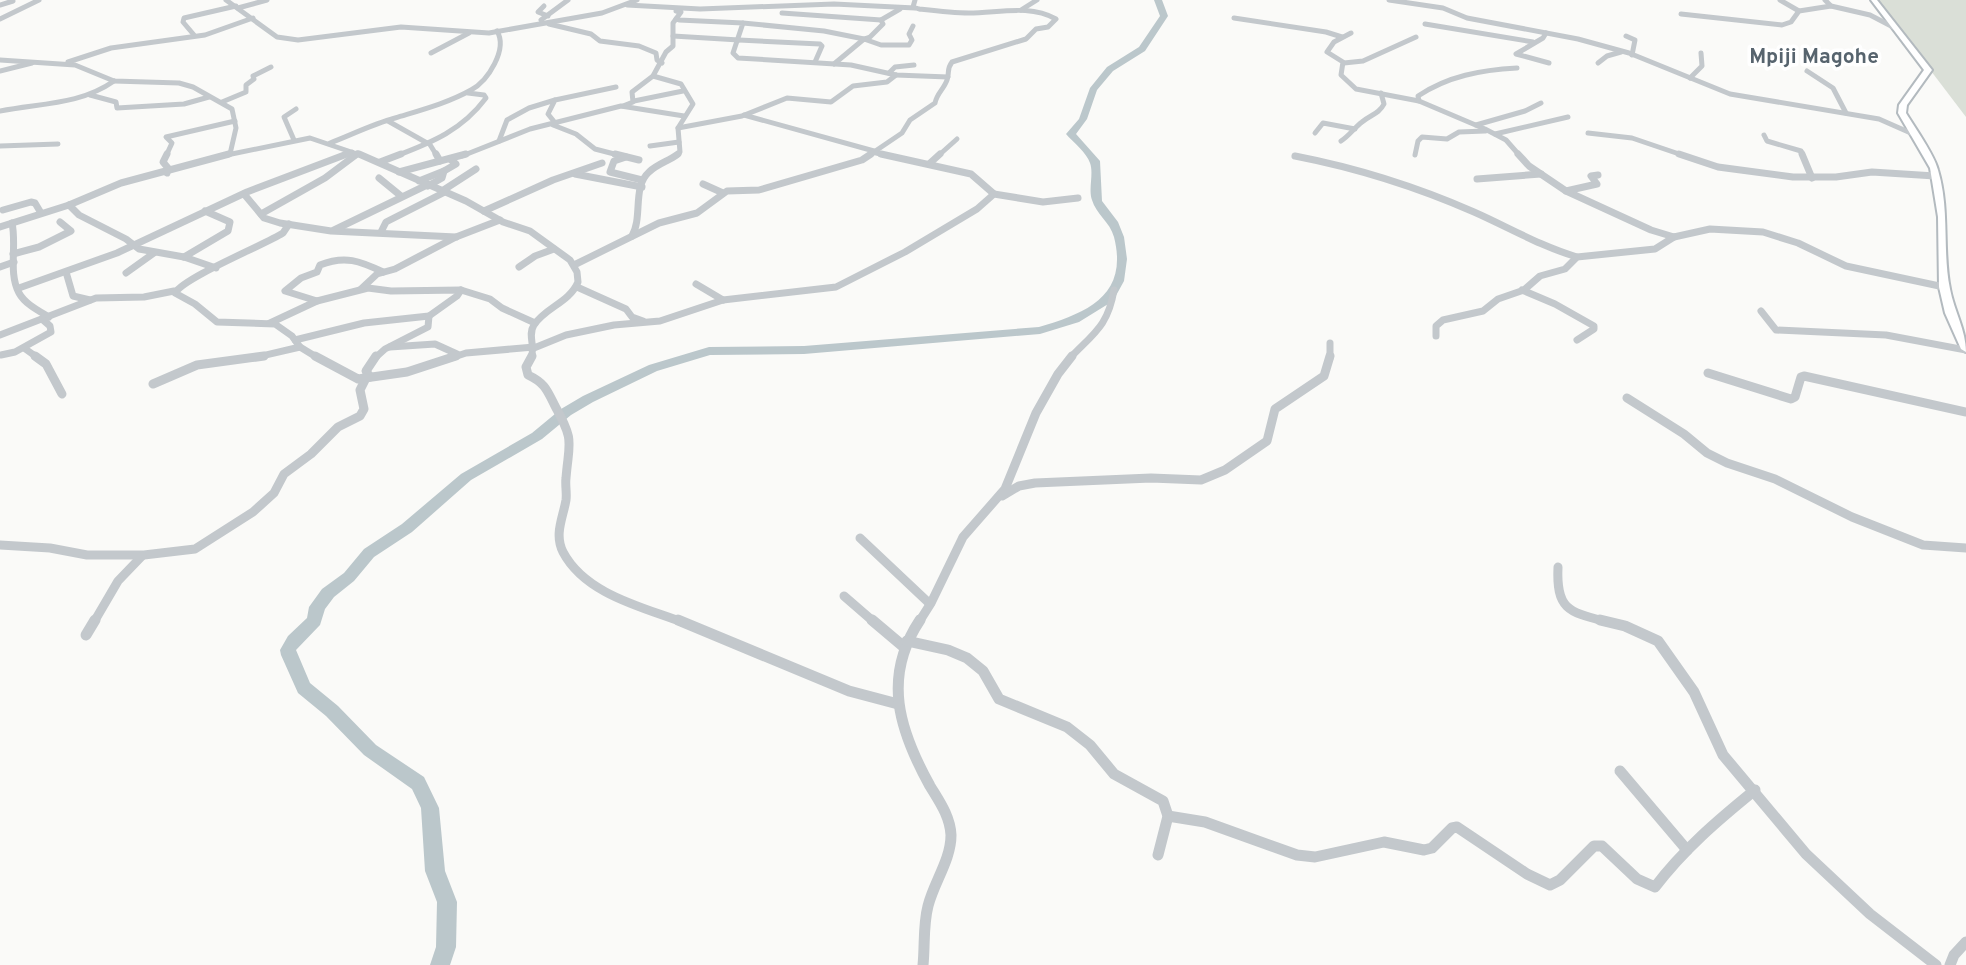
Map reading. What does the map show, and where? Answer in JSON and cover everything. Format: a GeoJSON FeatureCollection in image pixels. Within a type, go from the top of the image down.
{"type":"FeatureCollection","features":[{"type":"Feature","properties":{"kind":"street"},"geometry":{"type":"LineString","coordinates":[[1,18],[39,0]]}},
{"type":"Feature","properties":{"kind":"street"},"geometry":{"type":"LineString","coordinates":[[226,0],[282,38],[310,39],[405,27],[469,33],[497,32],[523,25],[606,12],[637,0]]}},
{"type":"Feature","properties":{"kind":"street"},"geometry":{"type":"LineString","coordinates":[[236,6],[251,0]]}},
{"type":"Feature","properties":{"kind":"street"},"geometry":{"type":"LineString","coordinates":[[194,35],[183,22],[184,18],[268,0]]}},
{"type":"Feature","properties":{"kind":"street"},"geometry":{"type":"LineString","coordinates":[[540,22],[568,0]]}},
{"type":"Feature","properties":{"kind":"street"},"geometry":{"type":"LineString","coordinates":[[915,0],[915,8]]}},
{"type":"Feature","properties":{"kind":"street"},"geometry":{"type":"LineString","coordinates":[[1018,11],[1037,0]]}},
{"type":"Feature","properties":{"kind":"street"},"geometry":{"type":"LineString","coordinates":[[1389,0],[1443,8],[1467,18],[1546,33],[1630,54],[1730,94],[1887,121],[1913,134]]}},
{"type":"Feature","properties":{"kind":"street"},"geometry":{"type":"LineString","coordinates":[[1780,0],[1799,11],[1831,6],[1870,15],[1893,27]]}},
{"type":"Feature","properties":{"kind":"street"},"geometry":{"type":"LineString","coordinates":[[1825,0],[1831,6]]}},
{"type":"Feature","properties":{"kind":"street"},"geometry":{"type":"LineString","coordinates":[[1874,0],[1928,70],[1902,109],[1913,134],[1931,160],[1936,176],[1942,217],[1944,287],[1950,313],[1966,349]]}},
{"type":"Feature","properties":{"kind":"street"},"geometry":{"type":"LineString","coordinates":[[0,5],[13,1]]}},
{"type":"Feature","properties":{"kind":"street"},"geometry":{"type":"LineString","coordinates":[[687,11],[690,1]]}},
{"type":"Feature","properties":{"kind":"street"},"geometry":{"type":"LineString","coordinates":[[626,5],[687,11],[755,9],[827,2],[963,13],[1018,11],[1050,15],[1056,19],[1048,27],[1035,29],[1026,38],[956,60],[948,66],[948,77],[937,93],[935,103],[909,120],[902,133],[858,162],[759,190],[723,193],[703,184]]}},
{"type":"Feature","properties":{"kind":"street"},"geometry":{"type":"LineString","coordinates":[[597,5],[606,12]]}},
{"type":"Feature","properties":{"kind":"street"},"geometry":{"type":"LineString","coordinates":[[544,6],[538,12],[548,16]]}},
{"type":"Feature","properties":{"kind":"street"},"geometry":{"type":"LineString","coordinates":[[755,9],[881,20],[895,10],[905,8]]}},
{"type":"Feature","properties":{"kind":"street"},"geometry":{"type":"LineString","coordinates":[[755,9],[744,23],[733,53],[738,58],[815,62],[893,74],[948,77]]}},
{"type":"Feature","properties":{"kind":"street"},"geometry":{"type":"LineString","coordinates":[[632,104],[633,90],[653,76],[674,44],[673,23],[681,14],[676,10]]}},
{"type":"Feature","properties":{"kind":"street"},"geometry":{"type":"LineString","coordinates":[[1681,14],[1782,25],[1791,22],[1799,11]]}},
{"type":"Feature","properties":{"kind":"street"},"geometry":{"type":"LineString","coordinates":[[815,62],[824,32],[837,17]]}},
{"type":"Feature","properties":{"kind":"street"},"geometry":{"type":"LineString","coordinates":[[63,64],[111,48],[205,35],[253,18]]}},
{"type":"Feature","properties":{"kind":"street"},"geometry":{"type":"LineString","coordinates":[[1234,18],[1321,31],[1342,37]]}},
{"type":"Feature","properties":{"kind":"street"},"geometry":{"type":"LineString","coordinates":[[676,19],[824,32],[881,45],[907,47],[912,42],[909,34],[913,26]]}},
{"type":"Feature","properties":{"kind":"street"},"geometry":{"type":"LineString","coordinates":[[834,64],[870,37],[883,24],[881,20]]}},
{"type":"Feature","properties":{"kind":"street"},"geometry":{"type":"LineString","coordinates":[[540,22],[591,34],[600,41],[645,48],[656,53],[657,61],[662,64]]}},
{"type":"Feature","properties":{"kind":"street"},"geometry":{"type":"LineString","coordinates":[[1425,24],[1533,42]]}},
{"type":"Feature","properties":{"kind":"street"},"geometry":{"type":"LineString","coordinates":[[330,143],[416,113],[476,88],[496,63],[500,36],[497,32]]}},
{"type":"Feature","properties":{"kind":"street"},"geometry":{"type":"LineString","coordinates":[[431,53],[469,33]]}},
{"type":"Feature","properties":{"kind":"street"},"geometry":{"type":"LineString","coordinates":[[1351,33],[1334,42],[1327,52],[1344,63],[1363,61],[1368,55],[1409,43],[1416,37]]}},
{"type":"Feature","properties":{"kind":"street"},"geometry":{"type":"LineString","coordinates":[[1546,33],[1543,38],[1516,54],[1549,63]]}},
{"type":"Feature","properties":{"kind":"street"},"geometry":{"type":"LineString","coordinates":[[344,35],[347,42]]}},
{"type":"Feature","properties":{"kind":"street"},"geometry":{"type":"LineString","coordinates":[[673,36],[821,44]]}},
{"type":"Feature","properties":{"kind":"street"},"geometry":{"type":"LineString","coordinates":[[1626,36],[1635,40],[1630,54]]}},
{"type":"Feature","properties":{"kind":"street"},"geometry":{"type":"LineString","coordinates":[[1690,78],[1702,66],[1701,53]]}},
{"type":"Feature","properties":{"kind":"street"},"geometry":{"type":"LineString","coordinates":[[1598,63],[1610,54],[1630,54]]}},
{"type":"Feature","properties":{"kind":"street"},"geometry":{"type":"LineString","coordinates":[[0,60],[75,65],[114,82],[176,82],[192,86],[232,109],[234,121],[230,154]]}},
{"type":"Feature","properties":{"kind":"street"},"geometry":{"type":"LineString","coordinates":[[0,71],[37,62]]}},
{"type":"Feature","properties":{"kind":"street"},"geometry":{"type":"LineString","coordinates":[[1344,63],[1340,75],[1360,90],[1419,100],[1476,125],[1510,143],[1524,162],[1566,191],[1633,223],[1674,236]]}},
{"type":"Feature","properties":{"kind":"street"},"geometry":{"type":"LineString","coordinates":[[678,128],[744,115],[787,98],[831,102],[853,86],[887,82],[895,67],[914,65]]}},
{"type":"Feature","properties":{"kind":"street"},"geometry":{"type":"LineString","coordinates":[[222,102],[246,92],[246,85],[254,79],[253,76],[271,67]]}},
{"type":"Feature","properties":{"kind":"street"},"geometry":{"type":"LineString","coordinates":[[1419,100],[1418,96],[1428,89],[1458,77],[1490,69],[1517,68]]}},
{"type":"Feature","properties":{"kind":"street"},"geometry":{"type":"LineString","coordinates":[[1807,71],[1833,88],[1846,113]]}},
{"type":"Feature","properties":{"kind":"street"},"geometry":{"type":"LineString","coordinates":[[631,237],[638,223],[637,206],[642,183],[652,170],[675,157],[681,149],[678,128],[693,104],[691,96],[683,91],[681,84],[653,76]]}},
{"type":"Feature","properties":{"kind":"street"},"geometry":{"type":"LineString","coordinates":[[0,111],[70,102],[114,82]]}},
{"type":"Feature","properties":{"kind":"street"},"geometry":{"type":"LineString","coordinates":[[499,141],[507,120],[529,108],[616,87]]}},
{"type":"Feature","properties":{"kind":"street"},"geometry":{"type":"LineString","coordinates":[[398,172],[450,159],[553,122],[580,118],[683,91]]}},
{"type":"Feature","properties":{"kind":"street"},"geometry":{"type":"LineString","coordinates":[[380,162],[448,135],[478,112],[485,96],[468,93]]}},
{"type":"Feature","properties":{"kind":"street"},"geometry":{"type":"LineString","coordinates":[[1341,141],[1382,109],[1384,104],[1381,93]]}},
{"type":"Feature","properties":{"kind":"street"},"geometry":{"type":"LineString","coordinates":[[90,95],[115,102],[116,108],[184,103],[209,97]]}},
{"type":"Feature","properties":{"kind":"street"},"geometry":{"type":"LineString","coordinates":[[555,100],[548,114],[553,122],[596,149],[639,160]]}},
{"type":"Feature","properties":{"kind":"street"},"geometry":{"type":"LineString","coordinates":[[1476,125],[1521,114],[1541,103]]}},
{"type":"Feature","properties":{"kind":"street"},"geometry":{"type":"LineString","coordinates":[[632,104],[684,116]]}},
{"type":"Feature","properties":{"kind":"street"},"geometry":{"type":"LineString","coordinates":[[294,140],[284,117],[296,109]]}},
{"type":"Feature","properties":{"kind":"street"},"geometry":{"type":"LineString","coordinates":[[744,115],[873,151],[887,158],[929,164],[978,176],[988,191],[994,194],[1043,202],[1078,198]]}},
{"type":"Feature","properties":{"kind":"street"},"geometry":{"type":"LineString","coordinates":[[1415,155],[1418,141],[1422,137],[1447,139],[1459,132],[1492,133],[1568,117]]}},
{"type":"Feature","properties":{"kind":"street"},"geometry":{"type":"LineString","coordinates":[[167,173],[163,162],[172,143],[166,137],[234,121]]}},
{"type":"Feature","properties":{"kind":"street"},"geometry":{"type":"LineString","coordinates":[[388,121],[428,143],[440,161]]}},
{"type":"Feature","properties":{"kind":"street"},"geometry":{"type":"LineString","coordinates":[[1315,133],[1323,122],[1355,129]]}},
{"type":"Feature","properties":{"kind":"street"},"geometry":{"type":"LineString","coordinates":[[1588,133],[1632,138],[1718,167],[1812,178],[1872,172],[1936,176]]}},
{"type":"Feature","properties":{"kind":"street"},"geometry":{"type":"LineString","coordinates":[[1764,135],[1767,141],[1799,149],[1812,178]]}},
{"type":"Feature","properties":{"kind":"street"},"geometry":{"type":"LineString","coordinates":[[0,227],[69,205],[116,185],[230,154],[294,140],[319,139],[380,162],[500,220],[530,231],[574,265],[578,287],[574,294],[535,323],[531,335],[534,347],[526,372],[542,382],[568,429],[571,452],[566,477],[566,499],[558,532],[564,552],[581,573],[617,597],[726,638],[849,691],[898,704]]}},
{"type":"Feature","properties":{"kind":"street"},"geometry":{"type":"LineString","coordinates":[[929,164],[957,139]]}},
{"type":"Feature","properties":{"kind":"street"},"geometry":{"type":"LineString","coordinates":[[0,146],[25,142],[41,146],[58,144]]}},
{"type":"Feature","properties":{"kind":"street"},"geometry":{"type":"LineString","coordinates":[[650,145],[679,142]]}},
{"type":"Feature","properties":{"kind":"street"},"geometry":{"type":"LineString","coordinates":[[19,288],[133,246],[244,194],[355,153]]}},
{"type":"Feature","properties":{"kind":"street"},"geometry":{"type":"LineString","coordinates":[[261,214],[325,178],[355,153]]}},
{"type":"Feature","properties":{"kind":"street"},"geometry":{"type":"LineString","coordinates":[[1295,156],[1356,171],[1418,191],[1577,257],[1655,249],[1674,236],[1710,229],[1763,232],[1798,243],[1846,266],[1944,287]]}},
{"type":"Feature","properties":{"kind":"street"},"geometry":{"type":"LineString","coordinates":[[626,157],[614,161],[610,172],[642,183]]}},
{"type":"Feature","properties":{"kind":"street"},"geometry":{"type":"LineString","coordinates":[[419,181],[456,164],[450,159]]}},
{"type":"Feature","properties":{"kind":"street"},"geometry":{"type":"LineString","coordinates":[[484,211],[571,173],[602,163]]}},
{"type":"Feature","properties":{"kind":"street"},"geometry":{"type":"LineString","coordinates":[[381,232],[381,227],[386,222],[443,192],[476,169]]}},
{"type":"Feature","properties":{"kind":"street"},"geometry":{"type":"LineString","coordinates":[[413,196],[442,178],[444,171]]}},
{"type":"Feature","properties":{"kind":"street"},"geometry":{"type":"LineString","coordinates":[[571,173],[642,183]]}},
{"type":"Feature","properties":{"kind":"street"},"geometry":{"type":"LineString","coordinates":[[1477,178],[1541,174]]}},
{"type":"Feature","properties":{"kind":"street"},"geometry":{"type":"LineString","coordinates":[[1566,191],[1598,184],[1591,176],[1598,175]]}},
{"type":"Feature","properties":{"kind":"street"},"geometry":{"type":"LineString","coordinates":[[379,178],[401,196]]}},
{"type":"Feature","properties":{"kind":"street"},"geometry":{"type":"LineString","coordinates":[[331,231],[401,196],[429,186]]}},
{"type":"Feature","properties":{"kind":"street"},"geometry":{"type":"LineString","coordinates":[[574,265],[668,219],[697,213],[723,193]]}},
{"type":"Feature","properties":{"kind":"street"},"geometry":{"type":"LineString","coordinates":[[244,194],[261,214],[273,221],[331,231],[456,237]]}},
{"type":"Feature","properties":{"kind":"street"},"geometry":{"type":"LineString","coordinates":[[174,291],[217,322],[270,323],[284,328],[297,343],[352,377],[368,378],[407,372],[459,355],[534,347],[566,335],[614,325],[648,322],[723,300],[844,284],[977,209],[994,194]]}},
{"type":"Feature","properties":{"kind":"street"},"geometry":{"type":"LineString","coordinates":[[3,210],[35,202],[41,213]]}},
{"type":"Feature","properties":{"kind":"street"},"geometry":{"type":"LineString","coordinates":[[69,205],[79,215],[122,237],[133,246],[154,253],[184,257],[216,268]]}},
{"type":"Feature","properties":{"kind":"street"},"geometry":{"type":"LineString","coordinates":[[184,257],[228,231],[230,222],[205,211]]}},
{"type":"Feature","properties":{"kind":"street"},"geometry":{"type":"LineString","coordinates":[[361,289],[383,272],[395,269],[456,237],[500,220]]}},
{"type":"Feature","properties":{"kind":"street"},"geometry":{"type":"LineString","coordinates":[[0,267],[13,258],[71,231],[60,222]]}},
{"type":"Feature","properties":{"kind":"street"},"geometry":{"type":"LineString","coordinates":[[0,355],[24,348],[51,332],[46,318],[18,292],[13,258],[16,240],[12,223]]}},
{"type":"Feature","properties":{"kind":"street"},"geometry":{"type":"LineString","coordinates":[[0,335],[90,300],[108,296],[144,298],[174,291],[266,243],[283,233],[289,224]]}},
{"type":"Feature","properties":{"kind":"street"},"geometry":{"type":"LineString","coordinates":[[519,267],[535,256],[554,249]]}},
{"type":"Feature","properties":{"kind":"street"},"geometry":{"type":"LineString","coordinates":[[126,273],[154,253]]}},
{"type":"Feature","properties":{"kind":"street"},"geometry":{"type":"LineString","coordinates":[[1436,336],[1436,326],[1443,320],[1483,312],[1498,299],[1522,290],[1539,276],[1565,269],[1577,257]]}},
{"type":"Feature","properties":{"kind":"street"},"geometry":{"type":"LineString","coordinates":[[317,301],[287,293],[285,289],[300,278],[317,272],[322,264],[350,258],[358,258],[383,272]]}},
{"type":"Feature","properties":{"kind":"street"},"geometry":{"type":"LineString","coordinates":[[66,272],[73,296],[90,300]]}},
{"type":"Feature","properties":{"kind":"street"},"geometry":{"type":"LineString","coordinates":[[696,284],[723,300]]}},
{"type":"Feature","properties":{"kind":"street"},"geometry":{"type":"LineString","coordinates":[[578,287],[628,310],[632,317],[648,322]]}},
{"type":"Feature","properties":{"kind":"street"},"geometry":{"type":"LineString","coordinates":[[270,323],[317,301],[361,289],[461,290],[489,299],[535,323]]}},
{"type":"Feature","properties":{"kind":"street"},"geometry":{"type":"LineString","coordinates":[[153,384],[197,365],[260,357],[364,323],[429,316],[457,296],[461,290]]}},
{"type":"Feature","properties":{"kind":"street"},"geometry":{"type":"LineString","coordinates":[[998,499],[1056,376],[1076,349],[1106,324],[1112,313],[1114,290]]}},
{"type":"Feature","properties":{"kind":"street"},"geometry":{"type":"LineString","coordinates":[[1522,290],[1555,304],[1594,326],[1594,329],[1577,340]]}},
{"type":"Feature","properties":{"kind":"street"},"geometry":{"type":"LineString","coordinates":[[1761,311],[1776,330],[1863,333],[1966,349]]}},
{"type":"Feature","properties":{"kind":"street"},"geometry":{"type":"LineString","coordinates":[[0,545],[50,548],[87,555],[144,555],[195,549],[253,512],[274,493],[284,474],[311,454],[338,427],[363,413],[360,390],[368,378],[366,371],[370,363],[389,347],[428,327],[429,316]]}},
{"type":"Feature","properties":{"kind":"street"},"geometry":{"type":"LineString","coordinates":[[923,965],[927,911],[950,847],[950,828],[947,814],[910,747],[898,704],[898,668],[906,644],[930,604],[967,530],[998,499],[1019,486],[1151,478],[1201,480],[1214,477],[1267,441],[1272,414],[1280,404],[1297,391],[1322,380],[1327,373],[1331,343]]}},
{"type":"Feature","properties":{"kind":"street"},"geometry":{"type":"LineString","coordinates":[[389,347],[435,344],[459,355]]}},
{"type":"Feature","properties":{"kind":"street"},"geometry":{"type":"LineString","coordinates":[[24,348],[46,363],[62,394]]}},
{"type":"Feature","properties":{"kind":"street"},"geometry":{"type":"LineString","coordinates":[[1708,373],[1791,398],[1795,397],[1801,377],[1804,376],[1966,412]]}},
{"type":"Feature","properties":{"kind":"street"},"geometry":{"type":"LineString","coordinates":[[1627,398],[1684,434],[1707,453],[1727,463],[1775,479],[1852,517],[1923,545],[1966,548]]}},
{"type":"Feature","properties":{"kind":"street"},"geometry":{"type":"LineString","coordinates":[[860,538],[930,604]]}},
{"type":"Feature","properties":{"kind":"street"},"geometry":{"type":"LineString","coordinates":[[86,635],[122,574],[144,555]]}},
{"type":"Feature","properties":{"kind":"street"},"geometry":{"type":"LineString","coordinates":[[1558,567],[1557,592],[1563,604],[1586,616],[1647,635],[1666,650],[1702,707],[1717,746],[1799,846],[1830,878],[1895,935],[1936,965]]}},
{"type":"Feature","properties":{"kind":"street"},"geometry":{"type":"LineString","coordinates":[[844,596],[906,644],[955,652],[978,666],[987,677],[993,694],[999,699],[1045,716],[1080,736],[1114,774],[1163,802],[1168,816],[1158,855]]}},
{"type":"Feature","properties":{"kind":"street"},"geometry":{"type":"LineString","coordinates":[[1620,771],[1687,849]]}},
{"type":"Feature","properties":{"kind":"street"},"geometry":{"type":"LineString","coordinates":[[1168,816],[1205,822],[1297,855],[1315,857],[1384,842],[1424,850],[1432,848],[1452,828],[1457,827],[1527,874],[1549,885],[1560,880],[1598,845],[1608,849],[1645,885],[1655,887],[1707,829],[1755,790]]}},
{"type":"Feature","properties":{"kind":"street"},"geometry":{"type":"LineString","coordinates":[[1950,965],[1966,942]]}},
{"type":"Feature","properties":{"kind":"shaded area"},"geometry":{"type":"Polygon","coordinates":[[[1877,0],[1966,0],[1966,117],[1877,0]]]}},
{"type":"Feature","properties":{"kind":"waterway"},"geometry":{"type":"LineString","coordinates":[[440,965],[446,947],[447,902],[435,871],[430,808],[418,783],[370,750],[332,711],[304,688],[289,655],[288,650],[294,640],[314,621],[317,607],[328,593],[349,577],[369,553],[407,528],[466,477],[537,436],[566,412],[588,399],[653,368],[709,351],[804,350],[1040,330],[1075,320],[1109,299],[1118,281],[1122,259],[1119,237],[1113,222],[1097,201],[1095,161],[1071,134],[1083,119],[1093,90],[1110,69],[1142,49],[1164,16],[1158,0]]}},
{"type":"Feature","properties":{"kind":"district","name":"Mpiji Magohe"},"geometry":{"type":"Point","coordinates":[1814,56]}}]}
